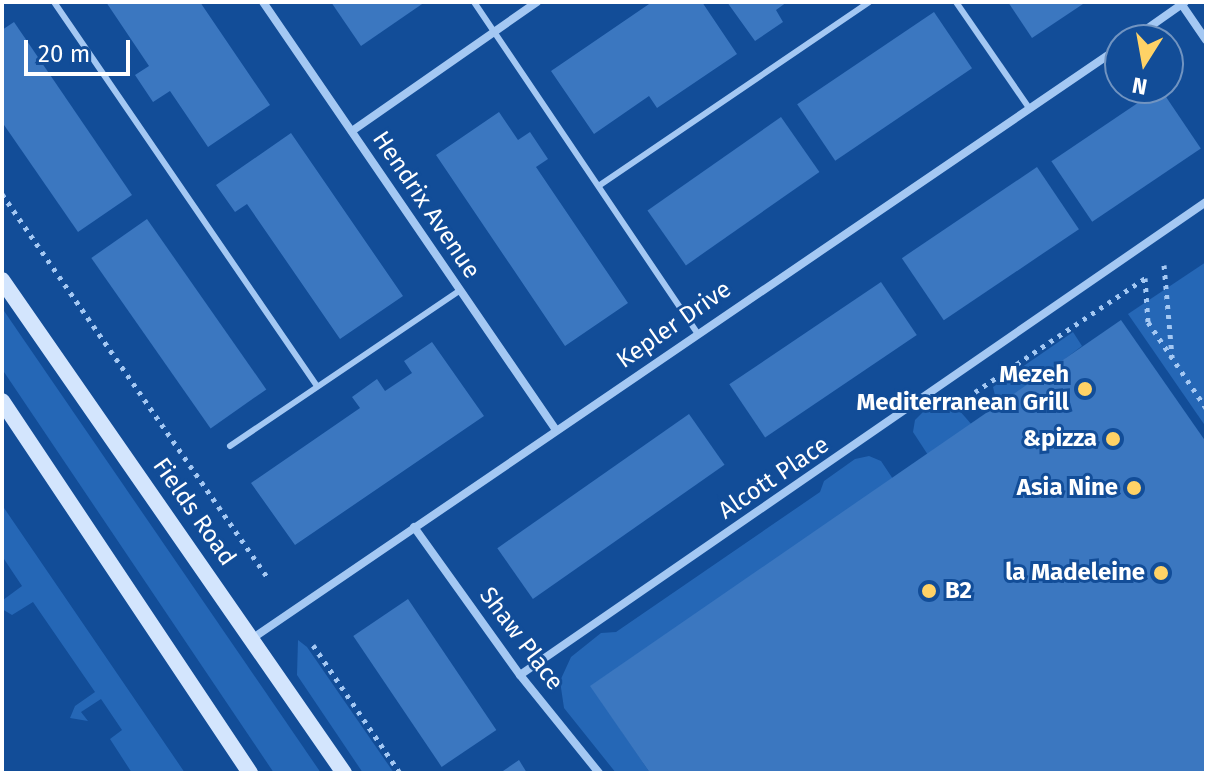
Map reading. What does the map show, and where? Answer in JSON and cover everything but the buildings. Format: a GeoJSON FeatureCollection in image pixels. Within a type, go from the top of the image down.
{"type":"FeatureCollection","features":[{"type":"Feature","properties":{"kind":"main road","name":"Fields Road"},"geometry":{"type":"LineString","coordinates":[[2,280],[344,773]]}},
{"type":"Feature","properties":{"kind":"main road"},"geometry":{"type":"LineString","coordinates":[[2,401],[250,773]]}},
{"type":"Feature","properties":{"kind":"street","name":"Hendrix Avenue"},"geometry":{"type":"LineString","coordinates":[[263,2],[556,430]]}},
{"type":"Feature","properties":{"kind":"street"},"geometry":{"type":"LineString","coordinates":[[352,131],[537,2]]}},
{"type":"Feature","properties":{"kind":"street"},"geometry":{"type":"LineString","coordinates":[[1153,24],[1182,3],[1206,40]]}},
{"type":"Feature","properties":{"kind":"street","name":"Kepler Drive"},"geometry":{"type":"LineString","coordinates":[[253,638],[1104,58]]}},
{"type":"Feature","properties":{"kind":"street","name":"Alcott Place"},"geometry":{"type":"LineString","coordinates":[[520,675],[1206,202]]}},
{"type":"Feature","properties":{"kind":"street","name":"Shaw Place"},"geometry":{"type":"LineString","coordinates":[[414,527],[520,675],[599,773]]}},
{"type":"Feature","properties":{"kind":"lane"},"geometry":{"type":"LineString","coordinates":[[54,2],[317,386]]}},
{"type":"Feature","properties":{"kind":"lane"},"geometry":{"type":"LineString","coordinates":[[474,2],[697,333]]}},
{"type":"Feature","properties":{"kind":"lane"},"geometry":{"type":"LineString","coordinates":[[600,185],[869,2]]}},
{"type":"Feature","properties":{"kind":"lane"},"geometry":{"type":"LineString","coordinates":[[956,2],[1029,108]]}},
{"type":"Feature","properties":{"kind":"lane"},"geometry":{"type":"LineString","coordinates":[[230,446],[459,291]]}},
{"type":"Feature","properties":{"kind":"path"},"geometry":{"type":"LineString","coordinates":[[2,194],[267,577]]}},
{"type":"Feature","properties":{"kind":"path"},"geometry":{"type":"LineString","coordinates":[[1164,265],[1172,358]]}},
{"type":"Feature","properties":{"kind":"path"},"geometry":{"type":"LineString","coordinates":[[975,392],[1145,278],[1148,322],[1205,405]]}},
{"type":"Feature","properties":{"kind":"path"},"geometry":{"type":"LineString","coordinates":[[313,645],[400,773]]}},
{"type":"Feature","properties":{"kind":"shaded area"},"geometry":{"type":"Polygon","coordinates":[[[1206,262],[1206,427],[1128,314],[1206,262]]]}},
{"type":"Feature","properties":{"kind":"shaded area"},"geometry":{"type":"Polygon","coordinates":[[[2,308],[321,773],[274,773],[2,369],[2,308]]]}},
{"type":"Feature","properties":{"kind":"shaded area"},"geometry":{"type":"Polygon","coordinates":[[[1073,332],[1082,346],[1001,407],[997,404],[993,387],[1073,332]]]}},
{"type":"Feature","properties":{"kind":"shaded area"},"geometry":{"type":"Polygon","coordinates":[[[943,406],[959,410],[972,425],[928,455],[913,432],[915,420],[925,410],[943,406]]]}},
{"type":"Feature","properties":{"kind":"shaded area"},"geometry":{"type":"Polygon","coordinates":[[[869,456],[881,461],[893,479],[591,686],[650,773],[616,773],[564,708],[560,681],[571,657],[601,633],[616,632],[820,492],[824,481],[855,459],[869,456]]]}},
{"type":"Feature","properties":{"kind":"shaded area"},"geometry":{"type":"Polygon","coordinates":[[[2,505],[185,773],[132,773],[110,739],[122,730],[101,699],[81,712],[88,721],[70,718],[75,706],[95,692],[33,602],[12,615],[2,609],[3,600],[22,586],[2,556],[2,505]]]}},
{"type":"Feature","properties":{"kind":"shaded area"},"geometry":{"type":"Polygon","coordinates":[[[298,640],[307,647],[394,773],[363,773],[297,675],[298,640]]]}},
{"type":"Feature","properties":{"kind":"place","name":"Mezeh Mediterranean Grill"},"geometry":{"type":"Point","coordinates":[1085,389]}},
{"type":"Feature","properties":{"kind":"place","name":"&pizza"},"geometry":{"type":"Point","coordinates":[1113,439]}},
{"type":"Feature","properties":{"kind":"place","name":"Asia Nine"},"geometry":{"type":"Point","coordinates":[1134,488]}},
{"type":"Feature","properties":{"kind":"place","name":"la Madeleine"},"geometry":{"type":"Point","coordinates":[1161,573]}},
{"type":"Feature","properties":{"kind":"place","name":"B2"},"geometry":{"type":"Point","coordinates":[929,591]}}]}
